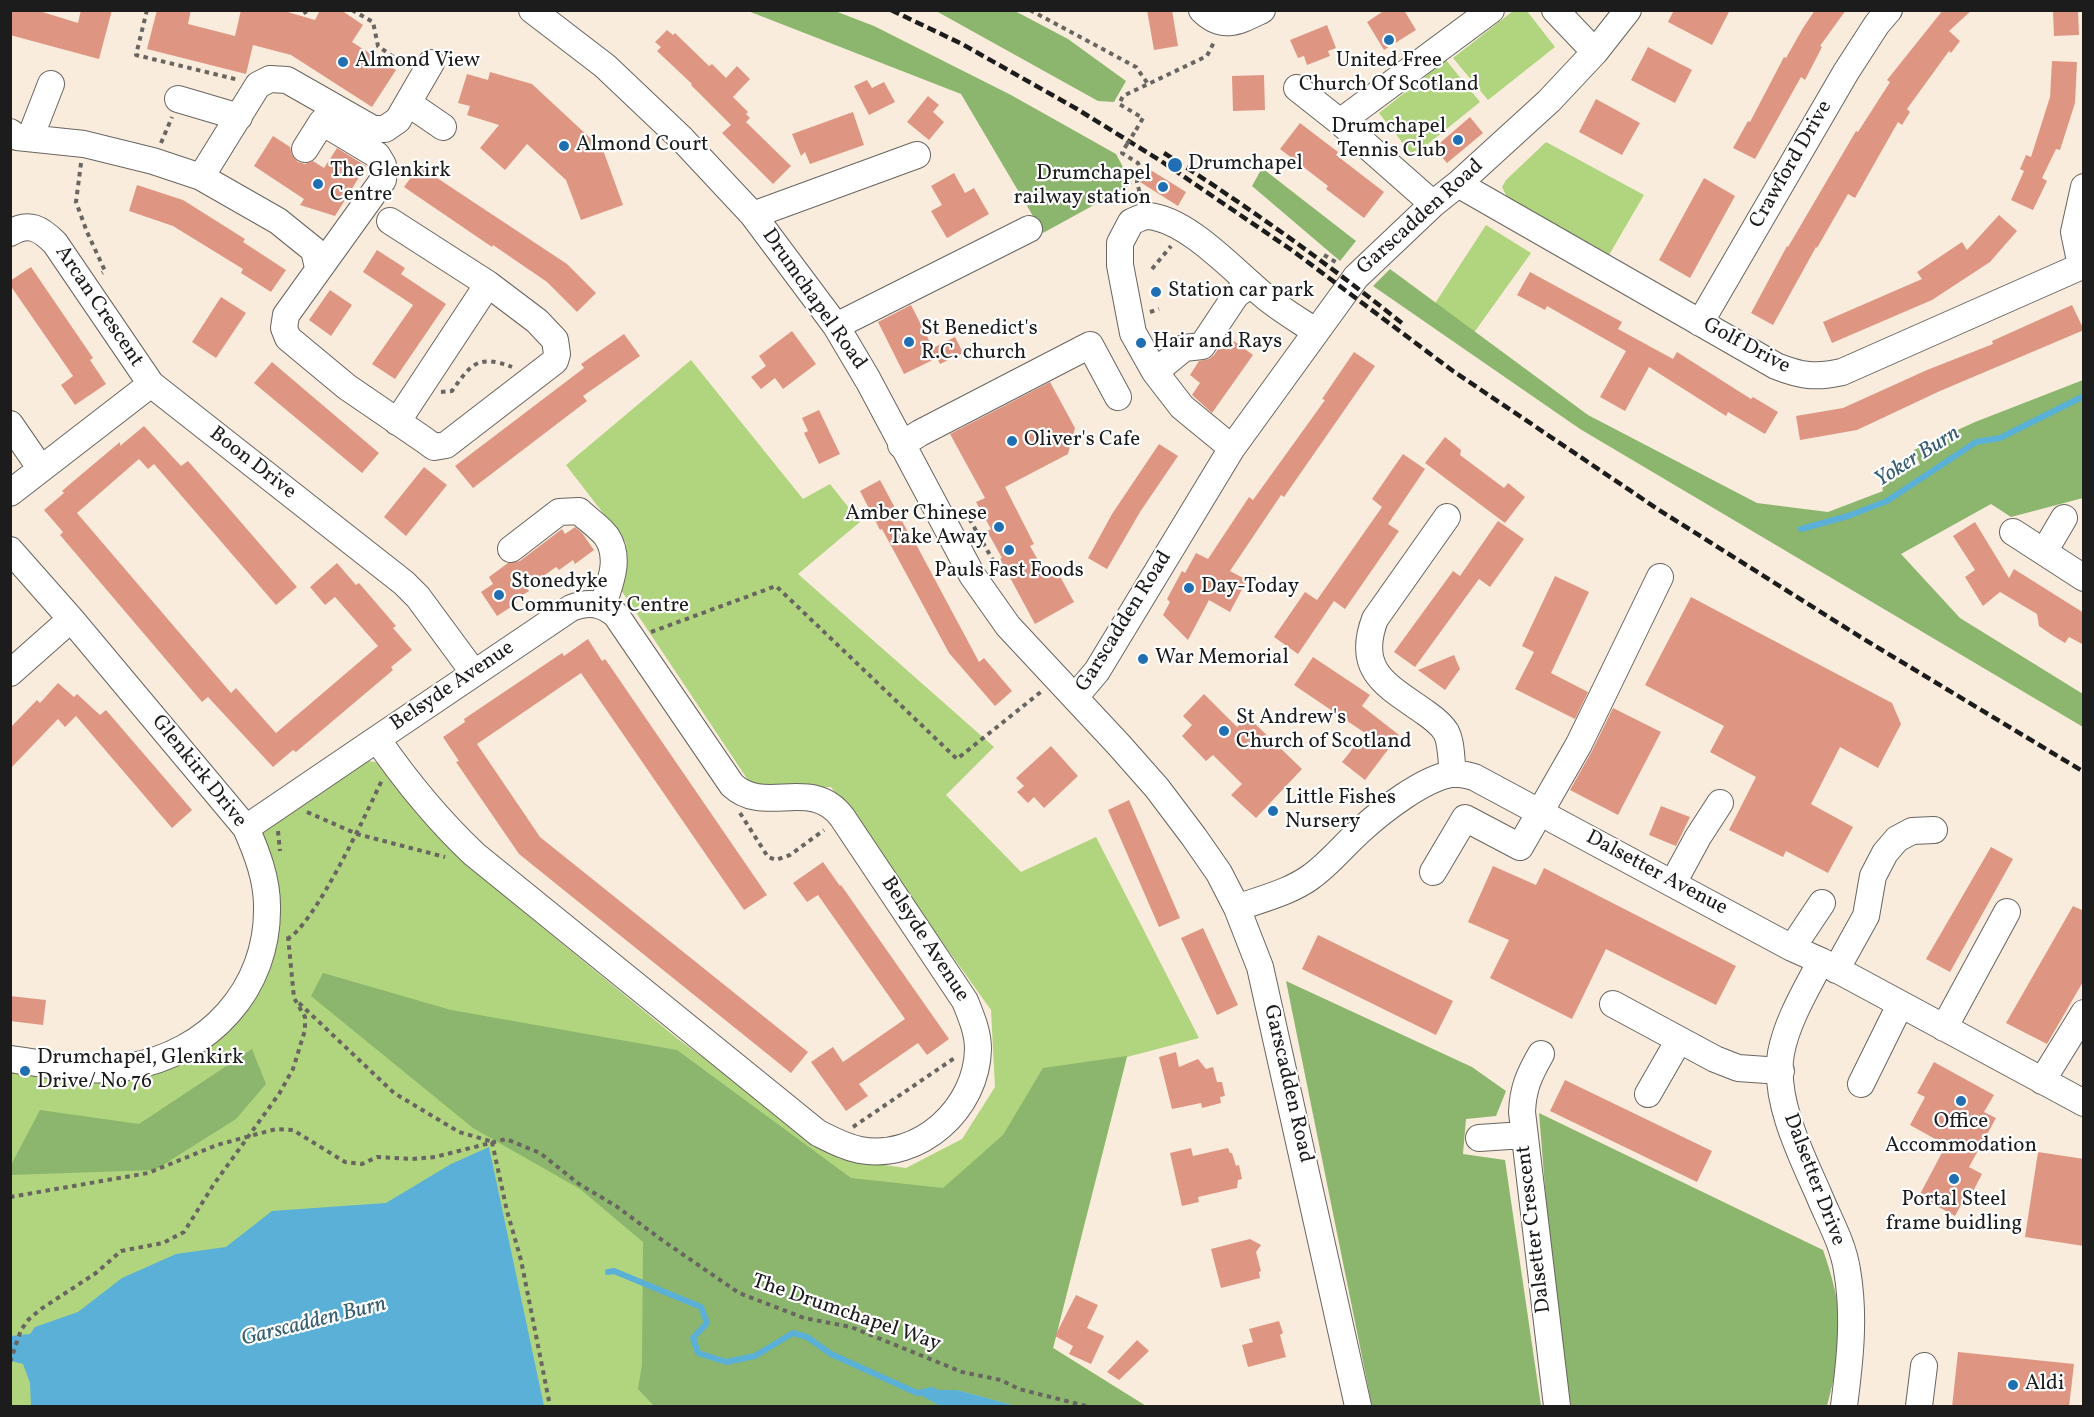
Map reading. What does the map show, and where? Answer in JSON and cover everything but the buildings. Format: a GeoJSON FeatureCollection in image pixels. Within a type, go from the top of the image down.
{"type":"FeatureCollection","features":[{"type":"Feature","properties":{"kind":"street","name":"Drumchapel Road"},"geometry":{"type":"LineString","coordinates":[[532,10],[605,66],[682,140],[753,215],[836,326],[868,380],[972,575],[1008,626],[1076,697]]}},
{"type":"Feature","properties":{"kind":"street"},"geometry":{"type":"LineString","coordinates":[[1202,10],[1210,18],[1224,23],[1240,20],[1262,10]]}},
{"type":"Feature","properties":{"kind":"street"},"geometry":{"type":"LineString","coordinates":[[1340,122],[1491,10]]}},
{"type":"Feature","properties":{"kind":"street"},"geometry":{"type":"LineString","coordinates":[[1555,10],[1595,52]]}},
{"type":"Feature","properties":{"kind":"street","name":"Garscadden Road"},"geometry":{"type":"LineString","coordinates":[[1358,1407],[1260,967],[1237,908],[1219,873],[1194,837],[1156,788],[1076,697],[1097,671],[1232,448],[1356,277],[1432,204],[1458,184],[1549,101],[1595,52],[1628,10]]}},
{"type":"Feature","properties":{"kind":"street","name":"Crawford Drive"},"geometry":{"type":"LineString","coordinates":[[1700,323],[1846,72],[1877,24],[1889,10]]}},
{"type":"Feature","properties":{"kind":"street"},"geometry":{"type":"LineString","coordinates":[[201,177],[258,85],[270,79],[287,80],[373,129],[385,129],[398,120],[427,70]]}},
{"type":"Feature","properties":{"kind":"street"},"geometry":{"type":"LineString","coordinates":[[51,84],[20,135],[84,144],[153,161],[201,177],[278,221],[314,249],[318,268]]}},
{"type":"Feature","properties":{"kind":"street"},"geometry":{"type":"LineString","coordinates":[[1297,88],[1340,122],[1432,204]]}},
{"type":"Feature","properties":{"kind":"street"},"geometry":{"type":"LineString","coordinates":[[178,99],[239,117]]}},
{"type":"Feature","properties":{"kind":"street"},"geometry":{"type":"LineString","coordinates":[[408,103],[443,127]]}},
{"type":"Feature","properties":{"kind":"street"},"geometry":{"type":"LineString","coordinates":[[305,149],[322,122],[377,155],[383,165],[383,180],[286,315],[285,328],[288,338],[347,387],[397,422],[434,447],[446,445],[555,361],[557,354],[555,340],[537,321],[488,284],[390,220]]}},
{"type":"Feature","properties":{"kind":"street"},"geometry":{"type":"LineString","coordinates":[[753,215],[917,155]]}},
{"type":"Feature","properties":{"kind":"street","name":"Golf Drive"},"geometry":{"type":"LineString","coordinates":[[1458,184],[1776,366],[1793,373],[1823,376],[1842,372],[2082,265]]}},
{"type":"Feature","properties":{"kind":"street"},"geometry":{"type":"LineString","coordinates":[[2082,265],[2074,232],[2084,188]]}},
{"type":"Feature","properties":{"kind":"street"},"geometry":{"type":"LineString","coordinates":[[1232,448],[1182,407],[1155,372],[1133,333],[1120,265],[1120,243],[1131,222],[1146,216],[1161,219],[1181,228],[1219,255],[1263,296],[1315,331]]}},
{"type":"Feature","properties":{"kind":"street","name":"Arcan Crescent"},"geometry":{"type":"LineString","coordinates":[[10,232],[23,226],[33,226],[44,232],[55,243],[151,384]]}},
{"type":"Feature","properties":{"kind":"street"},"geometry":{"type":"LineString","coordinates":[[836,326],[1029,230]]}},
{"type":"Feature","properties":{"kind":"street"},"geometry":{"type":"LineString","coordinates":[[397,422],[488,284]]}},
{"type":"Feature","properties":{"kind":"street"},"geometry":{"type":"LineString","coordinates":[[1155,372],[1184,348],[1202,346],[1236,295],[1251,284]]}},
{"type":"Feature","properties":{"kind":"street"},"geometry":{"type":"LineString","coordinates":[[901,445],[1090,345],[1118,397]]}},
{"type":"Feature","properties":{"kind":"street"},"geometry":{"type":"LineString","coordinates":[[10,493],[151,384]]}},
{"type":"Feature","properties":{"kind":"street","name":"Boon Drive"},"geometry":{"type":"LineString","coordinates":[[151,384],[404,583],[418,597],[474,673]]}},
{"type":"Feature","properties":{"kind":"street"},"geometry":{"type":"LineString","coordinates":[[10,424],[41,469]]}},
{"type":"Feature","properties":{"kind":"street"},"geometry":{"type":"LineString","coordinates":[[512,549],[559,512],[579,512],[606,536],[612,548],[614,568],[603,605],[616,615],[732,785],[743,794]]}},
{"type":"Feature","properties":{"kind":"street"},"geometry":{"type":"LineString","coordinates":[[1237,908],[1300,884],[1314,875],[1380,815],[1439,777],[1453,774],[1447,732],[1435,720],[1384,683],[1374,670],[1368,651],[1370,633],[1375,619],[1447,517]]}},
{"type":"Feature","properties":{"kind":"street"},"geometry":{"type":"LineString","coordinates":[[2044,552],[2064,518]]}},
{"type":"Feature","properties":{"kind":"street"},"geometry":{"type":"LineString","coordinates":[[2013,532],[2084,578]]}},
{"type":"Feature","properties":{"kind":"street","name":"Glenkirk Drive"},"geometry":{"type":"LineString","coordinates":[[10,550],[71,619],[246,828],[265,882],[267,906],[265,939],[249,982],[234,1008],[213,1030],[183,1050],[155,1061],[127,1068],[103,1069],[10,1059]]}},
{"type":"Feature","properties":{"kind":"street"},"geometry":{"type":"LineString","coordinates":[[1433,872],[1465,818],[1520,847],[1579,744],[1660,577]]}},
{"type":"Feature","properties":{"kind":"street","name":"Belsyde Avenue"},"geometry":{"type":"LineString","coordinates":[[246,828],[572,608],[582,603],[603,605]]}},
{"type":"Feature","properties":{"kind":"street"},"geometry":{"type":"LineString","coordinates":[[10,673],[71,619]]}},
{"type":"Feature","properties":{"kind":"street","name":"Belsyde Avenue"},"geometry":{"type":"LineString","coordinates":[[377,739],[421,800],[474,854],[818,1133],[832,1141],[862,1150],[885,1151],[906,1146],[932,1133],[956,1110],[967,1092],[974,1073],[978,1050],[975,1025],[965,1001],[842,817],[827,801],[815,797],[758,797],[743,794]]}},
{"type":"Feature","properties":{"kind":"street","name":"Dalsetter Avenue"},"geometry":{"type":"LineString","coordinates":[[1453,774],[1473,777],[2084,1103]]}},
{"type":"Feature","properties":{"kind":"street"},"geometry":{"type":"LineString","coordinates":[[1673,883],[1720,803]]}},
{"type":"Feature","properties":{"kind":"street","name":"Dalsetter Drive"},"geometry":{"type":"LineString","coordinates":[[1844,1407],[1852,1327],[1847,1268],[1782,1099],[1781,1054],[1792,1019],[1828,965],[1866,916],[1874,876],[1885,853],[1897,839],[1912,831],[1934,830]]}},
{"type":"Feature","properties":{"kind":"street"},"geometry":{"type":"LineString","coordinates":[[1792,948],[1822,903]]}},
{"type":"Feature","properties":{"kind":"street"},"geometry":{"type":"LineString","coordinates":[[1944,1028],[2007,912]]}},
{"type":"Feature","properties":{"kind":"street"},"geometry":{"type":"LineString","coordinates":[[1613,1004],[1715,1059],[1738,1068],[1781,1071]]}},
{"type":"Feature","properties":{"kind":"street"},"geometry":{"type":"LineString","coordinates":[[1861,1084],[1900,1005]]}},
{"type":"Feature","properties":{"kind":"street"},"geometry":{"type":"LineString","coordinates":[[2042,1081],[2084,1013]]}},
{"type":"Feature","properties":{"kind":"street"},"geometry":{"type":"LineString","coordinates":[[1648,1094],[1678,1040]]}},
{"type":"Feature","properties":{"kind":"street","name":"Dalsetter Crescent"},"geometry":{"type":"LineString","coordinates":[[1541,1054],[1523,1091],[1522,1112],[1557,1407]]}},
{"type":"Feature","properties":{"kind":"street"},"geometry":{"type":"LineString","coordinates":[[1479,1138],[1524,1135]]}},
{"type":"Feature","properties":{"kind":"street"},"geometry":{"type":"LineString","coordinates":[[1919,1407],[1924,1366]]}},
{"type":"Feature","properties":{"kind":"path"},"geometry":{"type":"LineString","coordinates":[[147,10],[136,55],[258,85]]}},
{"type":"Feature","properties":{"kind":"path"},"geometry":{"type":"LineString","coordinates":[[304,10],[308,16]]}},
{"type":"Feature","properties":{"kind":"path"},"geometry":{"type":"LineString","coordinates":[[352,10],[373,22],[378,46],[427,70]]}},
{"type":"Feature","properties":{"kind":"path"},"geometry":{"type":"LineString","coordinates":[[1030,10],[1136,67],[1148,84]]}},
{"type":"Feature","properties":{"kind":"path"},"geometry":{"type":"LineString","coordinates":[[1146,216],[1137,182],[1140,169],[1138,163],[1122,153],[1143,118],[1123,109],[1119,104],[1123,96],[1207,56],[1224,23]]}},
{"type":"Feature","properties":{"kind":"path"},"geometry":{"type":"LineString","coordinates":[[84,144],[76,202],[105,271],[84,286]]}},
{"type":"Feature","properties":{"kind":"path"},"geometry":{"type":"LineString","coordinates":[[424,380],[441,392],[452,391],[468,368],[478,362],[500,362],[516,368],[527,382]]}},
{"type":"Feature","properties":{"kind":"path"},"geometry":{"type":"LineString","coordinates":[[960,503],[1006,583]]}},
{"type":"Feature","properties":{"kind":"path"},"geometry":{"type":"LineString","coordinates":[[633,639],[776,586],[957,759],[1057,679]]}},
{"type":"Feature","properties":{"kind":"path"},"geometry":{"type":"LineString","coordinates":[[265,939],[289,939],[303,926],[357,834],[392,760]]}},
{"type":"Feature","properties":{"kind":"path"},"geometry":{"type":"LineString","coordinates":[[743,794],[740,815],[768,857],[776,860],[790,855],[842,817]]}},
{"type":"Feature","properties":{"kind":"path"},"geometry":{"type":"LineString","coordinates":[[284,802],[357,834],[463,862],[474,854]]}},
{"type":"Feature","properties":{"kind":"path"},"geometry":{"type":"LineString","coordinates":[[10,1362],[21,1330],[29,1319],[96,1273],[121,1251],[163,1243],[184,1232],[214,1184],[279,1094],[293,1069],[305,1030],[305,1017],[294,998],[394,1092],[459,1132],[492,1142],[507,1211],[521,1260],[550,1407]]}},
{"type":"Feature","properties":{"kind":"path"},"geometry":{"type":"LineString","coordinates":[[832,1141],[977,1042]]}},
{"type":"Feature","properties":{"kind":"path","name":"The Drumchapel Way"},"geometry":{"type":"LineString","coordinates":[[10,1197],[148,1173],[217,1145],[276,1129],[293,1130],[345,1162],[362,1164],[377,1157],[412,1159],[435,1157],[506,1139],[540,1153],[579,1184],[616,1206],[739,1293],[804,1318],[851,1327],[963,1372],[1001,1380],[1019,1389],[1086,1407]]}},
{"type":"Feature","properties":{"kind":"green space"},"geometry":{"type":"Polygon","coordinates":[[[748,11],[835,11],[874,26],[1011,95],[1116,154],[1132,184],[1043,233],[961,94],[748,11]]]}},
{"type":"Feature","properties":{"kind":"green space"},"geometry":{"type":"Polygon","coordinates":[[[936,11],[1015,11],[1068,39],[1126,81],[1114,102],[1098,101],[936,11]]]}},
{"type":"Feature","properties":{"kind":"green space"},"geometry":{"type":"Polygon","coordinates":[[[1513,11],[1527,11],[1555,47],[1488,100],[1453,58],[1513,11]]]}},
{"type":"Feature","properties":{"kind":"green space"},"geometry":{"type":"Polygon","coordinates":[[[1446,60],[1480,102],[1413,156],[1379,113],[1446,60]]]}},
{"type":"Feature","properties":{"kind":"green space"},"geometry":{"type":"Polygon","coordinates":[[[1546,142],[1644,195],[1609,255],[1508,199],[1502,187],[1506,180],[1546,142]]]}},
{"type":"Feature","properties":{"kind":"green space"},"geometry":{"type":"Polygon","coordinates":[[[1262,168],[1356,241],[1340,261],[1252,186],[1262,168]]]}},
{"type":"Feature","properties":{"kind":"green space"},"geometry":{"type":"Polygon","coordinates":[[[1486,225],[1531,253],[1473,334],[1434,305],[1486,225]]]}},
{"type":"Feature","properties":{"kind":"green space"},"geometry":{"type":"Polygon","coordinates":[[[1390,269],[1588,415],[1757,503],[1828,512],[1883,491],[1881,482],[1920,465],[1914,450],[1975,422],[2083,380],[2083,498],[2011,517],[1991,504],[1901,554],[1960,618],[2083,694],[2083,727],[1580,429],[1373,286],[1390,269]]]}},
{"type":"Feature","properties":{"kind":"green space"},"geometry":{"type":"Polygon","coordinates":[[[691,360],[803,499],[830,484],[860,522],[798,574],[994,747],[946,795],[1021,872],[1096,837],[1199,1038],[1127,1057],[1053,1348],[1146,1406],[11,1406],[11,1069],[137,1076],[257,986],[263,832],[368,761],[376,762],[386,768],[463,862],[678,1039],[840,1159],[906,1168],[962,1139],[995,1087],[991,1010],[831,787],[754,789],[617,584],[626,543],[566,465],[691,360]]]}},
{"type":"Feature","properties":{"kind":"green space"},"geometry":{"type":"Polygon","coordinates":[[[323,973],[451,1010],[677,1050],[851,1178],[943,1188],[1003,1135],[1043,1068],[1127,1056],[1053,1348],[1146,1406],[1016,1406],[957,1390],[932,1390],[918,1393],[940,1406],[653,1405],[638,1389],[642,1364],[643,1242],[580,1189],[473,1128],[311,996],[323,973]]]}},
{"type":"Feature","properties":{"kind":"green space"},"geometry":{"type":"Polygon","coordinates":[[[1286,981],[1472,1067],[1506,1091],[1496,1116],[1466,1119],[1463,1154],[1505,1160],[1541,1406],[1372,1406],[1286,981]]]}},
{"type":"Feature","properties":{"kind":"green space"},"geometry":{"type":"Polygon","coordinates":[[[252,1049],[266,1084],[236,1119],[155,1170],[11,1175],[11,1165],[40,1110],[139,1124],[252,1049]]]}},
{"type":"Feature","properties":{"kind":"green space"},"geometry":{"type":"Polygon","coordinates":[[[1539,1113],[1823,1250],[1835,1290],[1840,1332],[1834,1379],[1827,1406],[1571,1406],[1553,1287],[1539,1113]]]}},
{"type":"Feature","properties":{"kind":"water"},"geometry":{"type":"Polygon","coordinates":[[[489,1147],[544,1406],[31,1406],[30,1383],[23,1364],[11,1361],[11,1336],[30,1334],[35,1327],[78,1312],[122,1278],[176,1254],[226,1247],[272,1211],[386,1203],[451,1164],[489,1147]]]}},
{"type":"Feature","properties":{"kind":"water"},"geometry":{"type":"Polygon","coordinates":[[[932,1390],[957,1390],[1016,1406],[940,1406],[917,1393],[932,1390]]]}},
{"type":"Feature","properties":{"kind":"waterway","name":"Yoker Burn"},"geometry":{"type":"LineString","coordinates":[[1801,529],[1848,516],[1887,501],[1976,442],[2000,438],[2084,396]]}},
{"type":"Feature","properties":{"kind":"waterway","name":"Garscadden Burn"},"geometry":{"type":"LineString","coordinates":[[608,1272],[614,1271],[701,1307],[707,1323],[693,1338],[698,1353],[726,1362],[755,1356],[793,1333],[807,1337],[831,1354],[917,1393],[932,1390],[938,1393]]}},
{"type":"Feature","properties":{"kind":"railway"},"geometry":{"type":"LineString","coordinates":[[891,10],[962,44],[1077,109],[1161,161],[1293,251],[1453,371],[1659,510],[1862,638],[2084,772]]}},
{"type":"Feature","properties":{"kind":"railway"},"geometry":{"type":"LineString","coordinates":[[1164,153],[1286,236],[1403,324]]}},
{"type":"Feature","properties":{"kind":"place","name":"United Free Church Of Scotland"},"geometry":{"type":"Point","coordinates":[1389,40]}},
{"type":"Feature","properties":{"kind":"place","name":"Almond View"},"geometry":{"type":"Point","coordinates":[343,62]}},
{"type":"Feature","properties":{"kind":"place","name":"Drumchapel Tennis Club"},"geometry":{"type":"Point","coordinates":[1458,140]}},
{"type":"Feature","properties":{"kind":"place","name":"Almond Court"},"geometry":{"type":"Point","coordinates":[564,146]}},
{"type":"Feature","properties":{"kind":"place","name":"Drumchapel"},"geometry":{"type":"Point","coordinates":[1175,165]}},
{"type":"Feature","properties":{"kind":"place","name":"The Glenkirk Centre"},"geometry":{"type":"Point","coordinates":[318,184]}},
{"type":"Feature","properties":{"kind":"place","name":"Drumchapel railway station"},"geometry":{"type":"Point","coordinates":[1163,187]}},
{"type":"Feature","properties":{"kind":"place","name":"Station car park"},"geometry":{"type":"Point","coordinates":[1156,292]}},
{"type":"Feature","properties":{"kind":"place","name":"St Benedict's R.C. church"},"geometry":{"type":"Point","coordinates":[909,342]}},
{"type":"Feature","properties":{"kind":"place","name":"Hair and Rays"},"geometry":{"type":"Point","coordinates":[1141,343]}},
{"type":"Feature","properties":{"kind":"place","name":"Oliver's Cafe"},"geometry":{"type":"Point","coordinates":[1012,441]}},
{"type":"Feature","properties":{"kind":"place","name":"Amber Chinese Take Away"},"geometry":{"type":"Point","coordinates":[999,527]}},
{"type":"Feature","properties":{"kind":"place","name":"Pauls Fast Foods"},"geometry":{"type":"Point","coordinates":[1009,550]}},
{"type":"Feature","properties":{"kind":"place","name":"Day-Today"},"geometry":{"type":"Point","coordinates":[1189,588]}},
{"type":"Feature","properties":{"kind":"place","name":"Stonedyke Community Centre"},"geometry":{"type":"Point","coordinates":[499,595]}},
{"type":"Feature","properties":{"kind":"place","name":"War Memorial"},"geometry":{"type":"Point","coordinates":[1143,659]}},
{"type":"Feature","properties":{"kind":"place","name":"St Andrew's Church of Scotland"},"geometry":{"type":"Point","coordinates":[1224,731]}},
{"type":"Feature","properties":{"kind":"place","name":"Little Fishes Nursery"},"geometry":{"type":"Point","coordinates":[1273,811]}},
{"type":"Feature","properties":{"kind":"place","name":"Drumchapel, Glenkirk Drive/ No 76"},"geometry":{"type":"Point","coordinates":[25,1071]}},
{"type":"Feature","properties":{"kind":"place","name":"Office Accommodation"},"geometry":{"type":"Point","coordinates":[1961,1101]}},
{"type":"Feature","properties":{"kind":"place","name":"Portal Steel frame buidling"},"geometry":{"type":"Point","coordinates":[1954,1179]}},
{"type":"Feature","properties":{"kind":"place","name":"Aldi"},"geometry":{"type":"Point","coordinates":[2013,1385]}}]}
